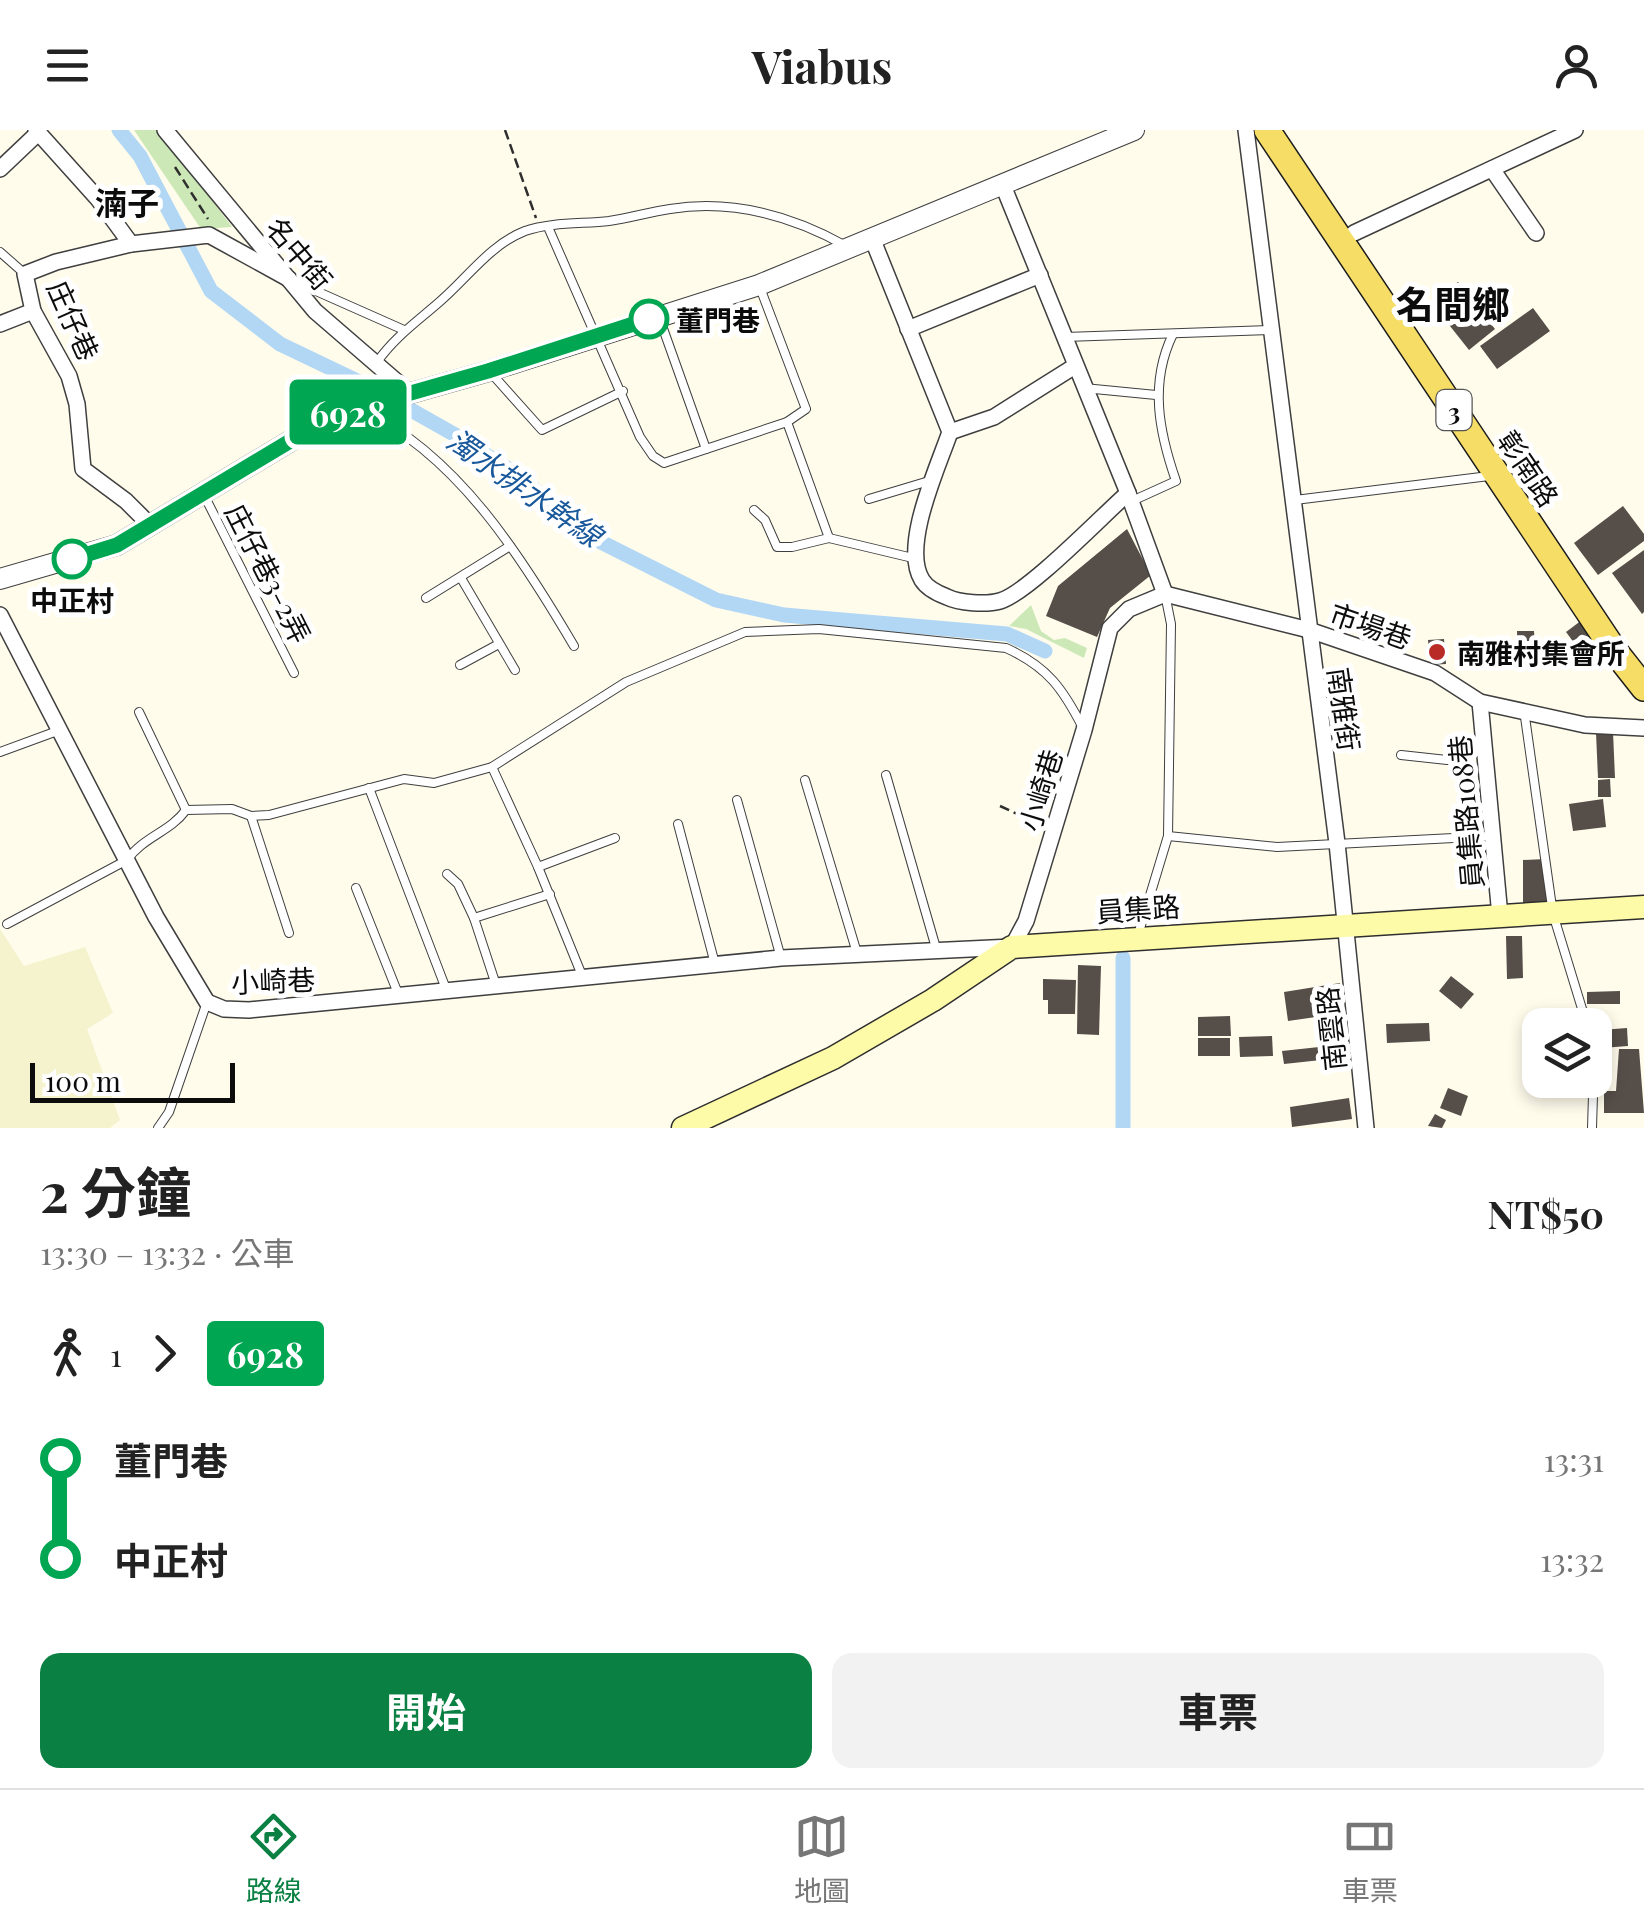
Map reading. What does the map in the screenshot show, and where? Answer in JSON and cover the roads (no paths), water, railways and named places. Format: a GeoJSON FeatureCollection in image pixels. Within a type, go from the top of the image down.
{"type":"FeatureCollection","features":[{"type":"Feature","properties":{"kind":"main road","name":"彰南路"},"geometry":{"type":"LineString","coordinates":[[1268,130],[1644,667]]}},
{"type":"Feature","properties":{"kind":"main road","name":"彰南路"},"geometry":{"type":"LineString","coordinates":[[1285,130],[1354,233],[1614,650],[1644,688]]}},
{"type":"Feature","properties":{"kind":"main road","name":"員集路"},"geometry":{"type":"LineString","coordinates":[[683,1128],[834,1058],[933,1000],[1012,947],[1644,907]]}},
{"type":"Feature","properties":{"kind":"street","name":"名中街"},"geometry":{"type":"LineString","coordinates":[[166,130],[315,311],[376,362],[401,397]]}},
{"type":"Feature","properties":{"kind":"street","name":"南雅街"},"geometry":{"type":"LineString","coordinates":[[1246,130],[1295,500],[1344,925]]}},
{"type":"Feature","properties":{"kind":"street"},"geometry":{"type":"LineString","coordinates":[[1354,233],[1575,130]]}},
{"type":"Feature","properties":{"kind":"street"},"geometry":{"type":"LineString","coordinates":[[0,170],[38,131],[98,199],[131,244]]}},
{"type":"Feature","properties":{"kind":"street"},"geometry":{"type":"LineString","coordinates":[[0,579],[117,545],[322,422],[760,286],[1125,132]]}},
{"type":"Feature","properties":{"kind":"street"},"geometry":{"type":"LineString","coordinates":[[1492,169],[1536,234]]}},
{"type":"Feature","properties":{"kind":"street"},"geometry":{"type":"LineString","coordinates":[[1002,183],[1130,497],[1165,594],[1128,609],[1110,628],[1084,730]]}},
{"type":"Feature","properties":{"kind":"street","name":"庄仔巷"},"geometry":{"type":"LineString","coordinates":[[151,526],[83,468],[77,404],[69,376],[33,312],[25,274],[56,262],[210,229],[289,279]]}},
{"type":"Feature","properties":{"kind":"street"},"geometry":{"type":"LineString","coordinates":[[872,238],[950,432],[922,512],[917,559],[922,580],[953,600],[1000,601],[1026,585],[1130,497]]}},
{"type":"Feature","properties":{"kind":"street"},"geometry":{"type":"LineString","coordinates":[[908,329],[1040,275]]}},
{"type":"Feature","properties":{"kind":"street"},"geometry":{"type":"LineString","coordinates":[[0,324],[33,312]]}},
{"type":"Feature","properties":{"kind":"street"},"geometry":{"type":"LineString","coordinates":[[950,432],[994,417],[1076,366]]}},
{"type":"Feature","properties":{"kind":"street","name":"市場巷"},"geometry":{"type":"LineString","coordinates":[[1165,594],[1309,630],[1436,674],[1480,702],[1585,725],[1644,728]]}},
{"type":"Feature","properties":{"kind":"street","name":"小崎巷"},"geometry":{"type":"LineString","coordinates":[[0,615],[126,860],[207,1002],[224,1009],[250,1010],[782,958],[1012,947],[1026,921],[1084,730]]}},
{"type":"Feature","properties":{"kind":"street","name":"員集路108巷"},"geometry":{"type":"LineString","coordinates":[[1480,702],[1500,916]]}},
{"type":"Feature","properties":{"kind":"street","name":"南雲路"},"geometry":{"type":"LineString","coordinates":[[1344,925],[1366,1128]]}},
{"type":"Feature","properties":{"kind":"lane"},"geometry":{"type":"LineString","coordinates":[[376,362],[404,330],[504,242],[527,230],[614,220],[670,208],[738,206],[819,231],[849,248]]}},
{"type":"Feature","properties":{"kind":"lane"},"geometry":{"type":"LineString","coordinates":[[544,227],[623,391],[640,436],[652,456],[664,463],[787,422],[806,408],[760,286]]}},
{"type":"Feature","properties":{"kind":"lane"},"geometry":{"type":"LineString","coordinates":[[0,252],[25,274]]}},
{"type":"Feature","properties":{"kind":"lane"},"geometry":{"type":"LineString","coordinates":[[289,279],[404,330]]}},
{"type":"Feature","properties":{"kind":"lane"},"geometry":{"type":"LineString","coordinates":[[658,316],[706,449]]}},
{"type":"Feature","properties":{"kind":"lane"},"geometry":{"type":"LineString","coordinates":[[1065,338],[1272,330]]}},
{"type":"Feature","properties":{"kind":"lane"},"geometry":{"type":"LineString","coordinates":[[1130,497],[1176,481],[1164,447],[1156,395],[1166,348],[1174,334]]}},
{"type":"Feature","properties":{"kind":"lane"},"geometry":{"type":"LineString","coordinates":[[488,371],[542,430],[623,391]]}},
{"type":"Feature","properties":{"kind":"lane"},"geometry":{"type":"LineString","coordinates":[[1084,388],[1156,395]]}},
{"type":"Feature","properties":{"kind":"lane"},"geometry":{"type":"LineString","coordinates":[[355,410],[391,424],[492,520],[574,646]]}},
{"type":"Feature","properties":{"kind":"lane"},"geometry":{"type":"LineString","coordinates":[[787,422],[829,538]]}},
{"type":"Feature","properties":{"kind":"lane"},"geometry":{"type":"LineString","coordinates":[[1295,500],[1506,474]]}},
{"type":"Feature","properties":{"kind":"lane"},"geometry":{"type":"LineString","coordinates":[[869,499],[933,480]]}},
{"type":"Feature","properties":{"kind":"lane","name":"庄仔巷3-2弄"},"geometry":{"type":"LineString","coordinates":[[203,493],[294,672]]}},
{"type":"Feature","properties":{"kind":"lane"},"geometry":{"type":"LineString","coordinates":[[754,510],[765,520],[777,547],[829,538],[917,559]]}},
{"type":"Feature","properties":{"kind":"lane"},"geometry":{"type":"LineString","coordinates":[[426,598],[510,546]]}},
{"type":"Feature","properties":{"kind":"lane"},"geometry":{"type":"LineString","coordinates":[[461,578],[514,670]]}},
{"type":"Feature","properties":{"kind":"lane"},"geometry":{"type":"LineString","coordinates":[[1136,938],[1168,836],[1171,624],[1165,594]]}},
{"type":"Feature","properties":{"kind":"lane","name":"小崎巷"},"geometry":{"type":"LineString","coordinates":[[186,810],[232,809],[251,816],[269,816],[404,780],[434,783],[492,767],[626,682],[745,632],[819,630],[1006,648],[1034,660],[1064,692],[1084,730]]}},
{"type":"Feature","properties":{"kind":"lane"},"geometry":{"type":"LineString","coordinates":[[460,664],[497,645]]}},
{"type":"Feature","properties":{"kind":"lane"},"geometry":{"type":"LineString","coordinates":[[1524,710],[1553,914],[1582,1008]]}},
{"type":"Feature","properties":{"kind":"lane"},"geometry":{"type":"LineString","coordinates":[[7,924],[126,860],[138,844],[176,822],[186,810],[139,712]]}},
{"type":"Feature","properties":{"kind":"lane"},"geometry":{"type":"LineString","coordinates":[[0,752],[60,730]]}},
{"type":"Feature","properties":{"kind":"lane"},"geometry":{"type":"LineString","coordinates":[[1401,755],[1446,760],[1484,750]]}},
{"type":"Feature","properties":{"kind":"lane"},"geometry":{"type":"LineString","coordinates":[[492,767],[538,866],[583,978]]}},
{"type":"Feature","properties":{"kind":"lane"},"geometry":{"type":"LineString","coordinates":[[886,775],[937,951]]}},
{"type":"Feature","properties":{"kind":"lane"},"geometry":{"type":"LineString","coordinates":[[806,780],[857,953]]}},
{"type":"Feature","properties":{"kind":"lane"},"geometry":{"type":"LineString","coordinates":[[369,788],[446,992]]}},
{"type":"Feature","properties":{"kind":"lane"},"geometry":{"type":"LineString","coordinates":[[737,800],[782,958]]}},
{"type":"Feature","properties":{"kind":"lane"},"geometry":{"type":"LineString","coordinates":[[251,816],[289,933]]}},
{"type":"Feature","properties":{"kind":"lane"},"geometry":{"type":"LineString","coordinates":[[678,824],[715,964]]}},
{"type":"Feature","properties":{"kind":"lane"},"geometry":{"type":"LineString","coordinates":[[1168,836],[1277,847],[1493,836]]}},
{"type":"Feature","properties":{"kind":"lane"},"geometry":{"type":"LineString","coordinates":[[538,866],[615,838]]}},
{"type":"Feature","properties":{"kind":"lane"},"geometry":{"type":"LineString","coordinates":[[447,874],[458,884],[474,918],[496,986]]}},
{"type":"Feature","properties":{"kind":"lane"},"geometry":{"type":"LineString","coordinates":[[356,888],[399,996]]}},
{"type":"Feature","properties":{"kind":"lane"},"geometry":{"type":"LineString","coordinates":[[474,918],[550,894]]}},
{"type":"Feature","properties":{"kind":"lane"},"geometry":{"type":"LineString","coordinates":[[158,1128],[170,1112],[207,1002]]}},
{"type":"Feature","properties":{"kind":"lane"},"geometry":{"type":"LineString","coordinates":[[1592,1098],[1592,1128]]}},
{"type":"Feature","properties":{"kind":"waterway","name":"濁水排水幹線"},"geometry":{"type":"LineString","coordinates":[[119,130],[140,156],[211,291],[280,344],[374,389],[457,436],[511,471],[599,541],[716,600],[784,615],[1007,634],[1045,651]]}},
{"type":"Feature","properties":{"kind":"waterway","name":"濁水排水幹線"},"geometry":{"type":"LineString","coordinates":[[1123,958],[1123,1128]]}},
{"type":"Feature","properties":{"kind":"place","name":"董門巷"},"geometry":{"type":"Point","coordinates":[649,319]}},
{"type":"Feature","properties":{"kind":"place","name":"中正村"},"geometry":{"type":"Point","coordinates":[72,559]}},
{"type":"Feature","properties":{"kind":"place","name":"南雅村集會所"},"geometry":{"type":"Point","coordinates":[1437,652]}},
{"type":"Feature","properties":{"kind":"district","name":"湳子"},"geometry":{"type":"Point","coordinates":[127,201]}},
{"type":"Feature","properties":{"kind":"district","name":"名間鄉"},"geometry":{"type":"Point","coordinates":[1453,303]}}]}
